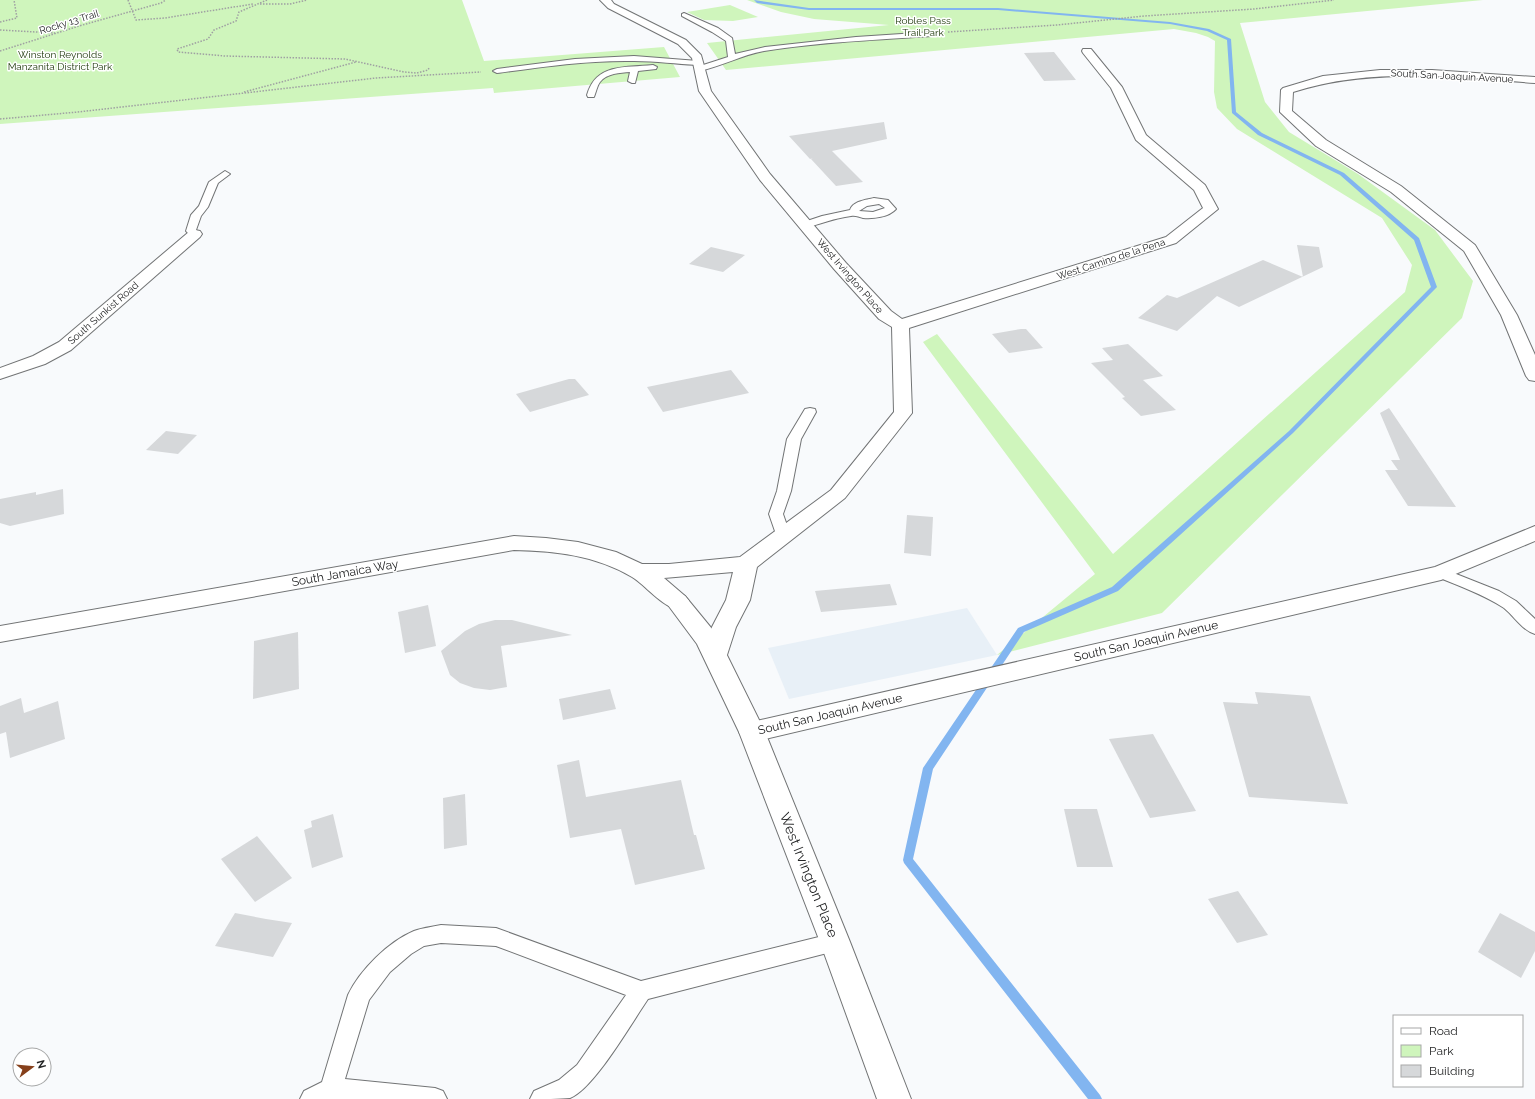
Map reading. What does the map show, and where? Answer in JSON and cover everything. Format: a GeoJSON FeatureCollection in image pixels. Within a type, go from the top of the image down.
{"type":"FeatureCollection","features":[{"type":"Feature","properties":{"kind":"street","name":"West Irvington Place"},"geometry":{"type":"LineString","coordinates":[[605,0],[611,6],[682,42],[697,57],[694,64],[705,91],[765,177],[805,225],[885,315],[900,325]]}},
{"type":"Feature","properties":{"kind":"street","name":"West Camino de la Pena"},"geometry":{"type":"LineString","coordinates":[[900,325],[1171,240],[1211,208],[1200,188],[1141,138],[1116,87],[1087,51]]}},
{"type":"Feature","properties":{"kind":"street","name":"South San Joaquin Avenue"},"geometry":{"type":"LineString","coordinates":[[1535,80],[1425,72],[1377,73],[1326,79],[1287,90],[1286,112],[1321,143],[1396,189],[1470,248],[1509,315],[1535,376]]}},
{"type":"Feature","properties":{"kind":"street","name":"South Sunkist Road"},"geometry":{"type":"LineString","coordinates":[[0,374],[39,360],[65,346],[195,234]]}},
{"type":"Feature","properties":{"kind":"street"},"geometry":{"type":"LineString","coordinates":[[639,571],[669,571],[746,564],[784,537],[838,494],[904,413],[900,325]]}},
{"type":"Feature","properties":{"kind":"street","name":"South San Joaquin Avenue"},"geometry":{"type":"LineString","coordinates":[[752,732],[1441,573],[1535,533]]}},
{"type":"Feature","properties":{"kind":"street","name":"South Jamaica Way"},"geometry":{"type":"LineString","coordinates":[[0,634],[514,543],[553,544],[612,557],[639,571],[677,601]]}},
{"type":"Feature","properties":{"kind":"street"},"geometry":{"type":"LineString","coordinates":[[715,655],[724,627],[738,600],[746,564]]}},
{"type":"Feature","properties":{"kind":"street","name":"West Irvington Place"},"geometry":{"type":"LineString","coordinates":[[677,601],[708,641],[752,732],[835,942],[894,1099]]}},
{"type":"Feature","properties":{"kind":"lane"},"geometry":{"type":"LineString","coordinates":[[684,15],[715,30],[729,40],[732,58]]}},
{"type":"Feature","properties":{"kind":"lane"},"geometry":{"type":"LineString","coordinates":[[591,95],[593,84],[601,76],[614,71],[694,64],[732,58],[746,53],[778,47],[932,34]]}},
{"type":"Feature","properties":{"kind":"lane"},"geometry":{"type":"LineString","coordinates":[[497,71],[561,63],[612,60],[652,59],[694,64]]}},
{"type":"Feature","properties":{"kind":"lane"},"geometry":{"type":"LineString","coordinates":[[632,81],[634,69]]}},
{"type":"Feature","properties":{"kind":"lane"},"geometry":{"type":"LineString","coordinates":[[195,234],[191,231],[196,215],[203,207],[214,182],[225,174]]}},
{"type":"Feature","properties":{"kind":"lane"},"geometry":{"type":"LineString","coordinates":[[805,225],[826,218],[854,212]]}},
{"type":"Feature","properties":{"kind":"lane"},"geometry":{"type":"LineString","coordinates":[[784,537],[776,514],[784,491],[794,439],[810,412]]}},
{"type":"Feature","properties":{"kind":"lane"},"geometry":{"type":"LineString","coordinates":[[1441,573],[1493,595],[1510,605],[1535,628]]}},
{"type":"Feature","properties":{"kind":"lane"},"geometry":{"type":"LineString","coordinates":[[435,1099],[322,1094],[359,995],[382,965],[404,946],[420,938],[441,934],[496,937],[641,991],[835,942]]}},
{"type":"Feature","properties":{"kind":"lane"},"geometry":{"type":"LineString","coordinates":[[542,1099],[567,1088],[585,1072],[641,991]]}},
{"type":"Feature","properties":{"kind":"path"},"geometry":{"type":"LineString","coordinates":[[0,22],[17,18],[14,0]]}},
{"type":"Feature","properties":{"kind":"path"},"geometry":{"type":"LineString","coordinates":[[128,0],[136,20],[155,21],[232,6],[290,4],[307,0]]}},
{"type":"Feature","properties":{"kind":"path","name":"Rocky 13 Trail"},"geometry":{"type":"LineString","coordinates":[[0,51],[161,3],[166,0]]}},
{"type":"Feature","properties":{"kind":"path"},"geometry":{"type":"LineString","coordinates":[[267,0],[239,12],[236,21],[214,30],[208,39],[177,49],[178,52],[226,56],[345,59],[404,72],[417,73],[428,70],[429,68]]}},
{"type":"Feature","properties":{"kind":"path"},"geometry":{"type":"LineString","coordinates":[[932,34],[1057,25],[1144,16],[1254,9],[1334,0]]}},
{"type":"Feature","properties":{"kind":"path"},"geometry":{"type":"LineString","coordinates":[[0,30],[58,33]]}},
{"type":"Feature","properties":{"kind":"path"},"geometry":{"type":"LineString","coordinates":[[237,95],[277,82],[357,62]]}},
{"type":"Feature","properties":{"kind":"path"},"geometry":{"type":"LineString","coordinates":[[0,119],[237,95],[376,78],[497,71]]}},
{"type":"Feature","properties":{"kind":"path"},"geometry":{"type":"LineString","coordinates":[[417,73],[420,76]]}},
{"type":"Feature","properties":{"kind":"shaded area"},"geometry":{"type":"Polygon","coordinates":[[[967,608],[997,655],[789,699],[768,648],[967,608]]]}},
{"type":"Feature","properties":{"kind":"green space","name":"Winston Reynolds Manzanita District Park"},"geometry":{"type":"Polygon","coordinates":[[[0,0],[462,0],[484,61],[664,47],[680,77],[494,93],[493,88],[0,124],[0,0]]]}},
{"type":"Feature","properties":{"kind":"green space","name":"Robles Pass Trail Park"},"geometry":{"type":"Polygon","coordinates":[[[747,0],[1483,0],[1240,23],[1265,102],[1289,132],[1358,174],[1435,230],[1473,281],[1462,318],[1162,613],[997,655],[1095,574],[923,342],[937,334],[1113,554],[1405,292],[1412,265],[1382,218],[1237,129],[1217,108],[1214,92],[1215,41],[1208,37],[1174,29],[726,70],[707,43],[889,25],[814,19],[781,12],[747,0]]]}},
{"type":"Feature","properties":{"kind":"green space"},"geometry":{"type":"Polygon","coordinates":[[[730,5],[758,17],[733,21],[704,20],[687,12],[730,5]]]}},
{"type":"Feature","properties":{"kind":"building"},"geometry":{"type":"Polygon","coordinates":[[[1054,52],[1076,80],[1044,81],[1024,53],[1054,52]]]}},
{"type":"Feature","properties":{"kind":"building"},"geometry":{"type":"Polygon","coordinates":[[[884,122],[887,139],[832,151],[863,182],[836,186],[811,159],[813,158],[810,159],[789,136],[884,122]]]}},
{"type":"Feature","properties":{"kind":"building"},"geometry":{"type":"Polygon","coordinates":[[[1297,245],[1319,247],[1323,267],[1303,277],[1297,245]]]}},
{"type":"Feature","properties":{"kind":"building"},"geometry":{"type":"Polygon","coordinates":[[[711,247],[745,255],[723,272],[689,264],[711,247]]]}},
{"type":"Feature","properties":{"kind":"building"},"geometry":{"type":"Polygon","coordinates":[[[1263,260],[1302,277],[1239,307],[1217,296],[1177,331],[1138,318],[1167,295],[1177,298],[1263,260]]]}},
{"type":"Feature","properties":{"kind":"building"},"geometry":{"type":"Polygon","coordinates":[[[1026,329],[1043,348],[1009,353],[992,334],[1026,329]]]}},
{"type":"Feature","properties":{"kind":"building"},"geometry":{"type":"Polygon","coordinates":[[[1128,344],[1163,376],[1143,380],[1176,410],[1141,416],[1122,398],[1125,397],[1091,363],[1113,360],[1102,348],[1128,344]]]}},
{"type":"Feature","properties":{"kind":"building"},"geometry":{"type":"Polygon","coordinates":[[[731,370],[749,393],[663,412],[647,387],[731,370]]]}},
{"type":"Feature","properties":{"kind":"building"},"geometry":{"type":"Polygon","coordinates":[[[569,379],[575,379],[589,395],[530,412],[516,394],[569,379]]]}},
{"type":"Feature","properties":{"kind":"building"},"geometry":{"type":"Polygon","coordinates":[[[1389,408],[1456,507],[1408,506],[1385,470],[1398,470],[1391,460],[1400,460],[1380,413],[1389,408]]]}},
{"type":"Feature","properties":{"kind":"building"},"geometry":{"type":"Polygon","coordinates":[[[166,431],[197,435],[178,454],[146,450],[166,431]]]}},
{"type":"Feature","properties":{"kind":"building"},"geometry":{"type":"Polygon","coordinates":[[[63,489],[64,514],[10,526],[0,523],[0,499],[36,492],[36,495],[63,489]]]}},
{"type":"Feature","properties":{"kind":"building"},"geometry":{"type":"Polygon","coordinates":[[[907,515],[933,517],[931,556],[904,553],[907,515]]]}},
{"type":"Feature","properties":{"kind":"building"},"geometry":{"type":"Polygon","coordinates":[[[890,584],[897,605],[821,612],[815,591],[890,584]]]}},
{"type":"Feature","properties":{"kind":"building"},"geometry":{"type":"Polygon","coordinates":[[[428,605],[436,646],[405,653],[398,612],[428,605]]]}},
{"type":"Feature","properties":{"kind":"building"},"geometry":{"type":"Polygon","coordinates":[[[495,620],[512,620],[572,635],[501,646],[507,687],[490,690],[474,688],[460,683],[450,675],[441,651],[465,631],[479,624],[495,620]]]}},
{"type":"Feature","properties":{"kind":"building"},"geometry":{"type":"Polygon","coordinates":[[[298,632],[299,689],[253,699],[254,641],[298,632]]]}},
{"type":"Feature","properties":{"kind":"building"},"geometry":{"type":"Polygon","coordinates":[[[610,689],[616,709],[563,720],[559,699],[610,689]]]}},
{"type":"Feature","properties":{"kind":"building"},"geometry":{"type":"Polygon","coordinates":[[[1255,692],[1310,696],[1348,804],[1249,797],[1223,702],[1258,704],[1255,692]]]}},
{"type":"Feature","properties":{"kind":"building"},"geometry":{"type":"Polygon","coordinates":[[[21,698],[24,713],[58,701],[65,739],[10,758],[6,732],[0,734],[0,706],[21,698]]]}},
{"type":"Feature","properties":{"kind":"building"},"geometry":{"type":"Polygon","coordinates":[[[1153,734],[1196,811],[1150,818],[1109,739],[1153,734]]]}},
{"type":"Feature","properties":{"kind":"building"},"geometry":{"type":"Polygon","coordinates":[[[579,760],[586,797],[681,780],[694,835],[696,835],[705,869],[635,885],[621,829],[570,838],[557,765],[579,760]]]}},
{"type":"Feature","properties":{"kind":"building"},"geometry":{"type":"Polygon","coordinates":[[[465,794],[467,845],[444,849],[443,798],[465,794]]]}},
{"type":"Feature","properties":{"kind":"building"},"geometry":{"type":"Polygon","coordinates":[[[1064,809],[1097,809],[1113,867],[1077,867],[1064,809]]]}},
{"type":"Feature","properties":{"kind":"building"},"geometry":{"type":"Polygon","coordinates":[[[333,814],[343,857],[312,868],[304,830],[312,827],[311,821],[333,814]]]}},
{"type":"Feature","properties":{"kind":"building"},"geometry":{"type":"Polygon","coordinates":[[[257,836],[292,878],[255,902],[221,859],[257,836]]]}},
{"type":"Feature","properties":{"kind":"building"},"geometry":{"type":"Polygon","coordinates":[[[1238,891],[1268,935],[1237,943],[1208,899],[1238,891]]]}},
{"type":"Feature","properties":{"kind":"building"},"geometry":{"type":"Polygon","coordinates":[[[235,913],[292,923],[273,957],[215,946],[235,913]]]}},
{"type":"Feature","properties":{"kind":"building"},"geometry":{"type":"Polygon","coordinates":[[[1500,913],[1535,932],[1535,951],[1521,978],[1478,952],[1500,913]]]}},
{"type":"Feature","properties":{"kind":"waterway"},"geometry":{"type":"LineString","coordinates":[[756,0],[757,2],[809,9],[998,9],[1170,23],[1208,30],[1229,39],[1234,112],[1260,134],[1342,174],[1417,239],[1434,287],[1291,432],[1115,589],[1021,630],[928,768],[908,860],[1096,1099]]}}]}
